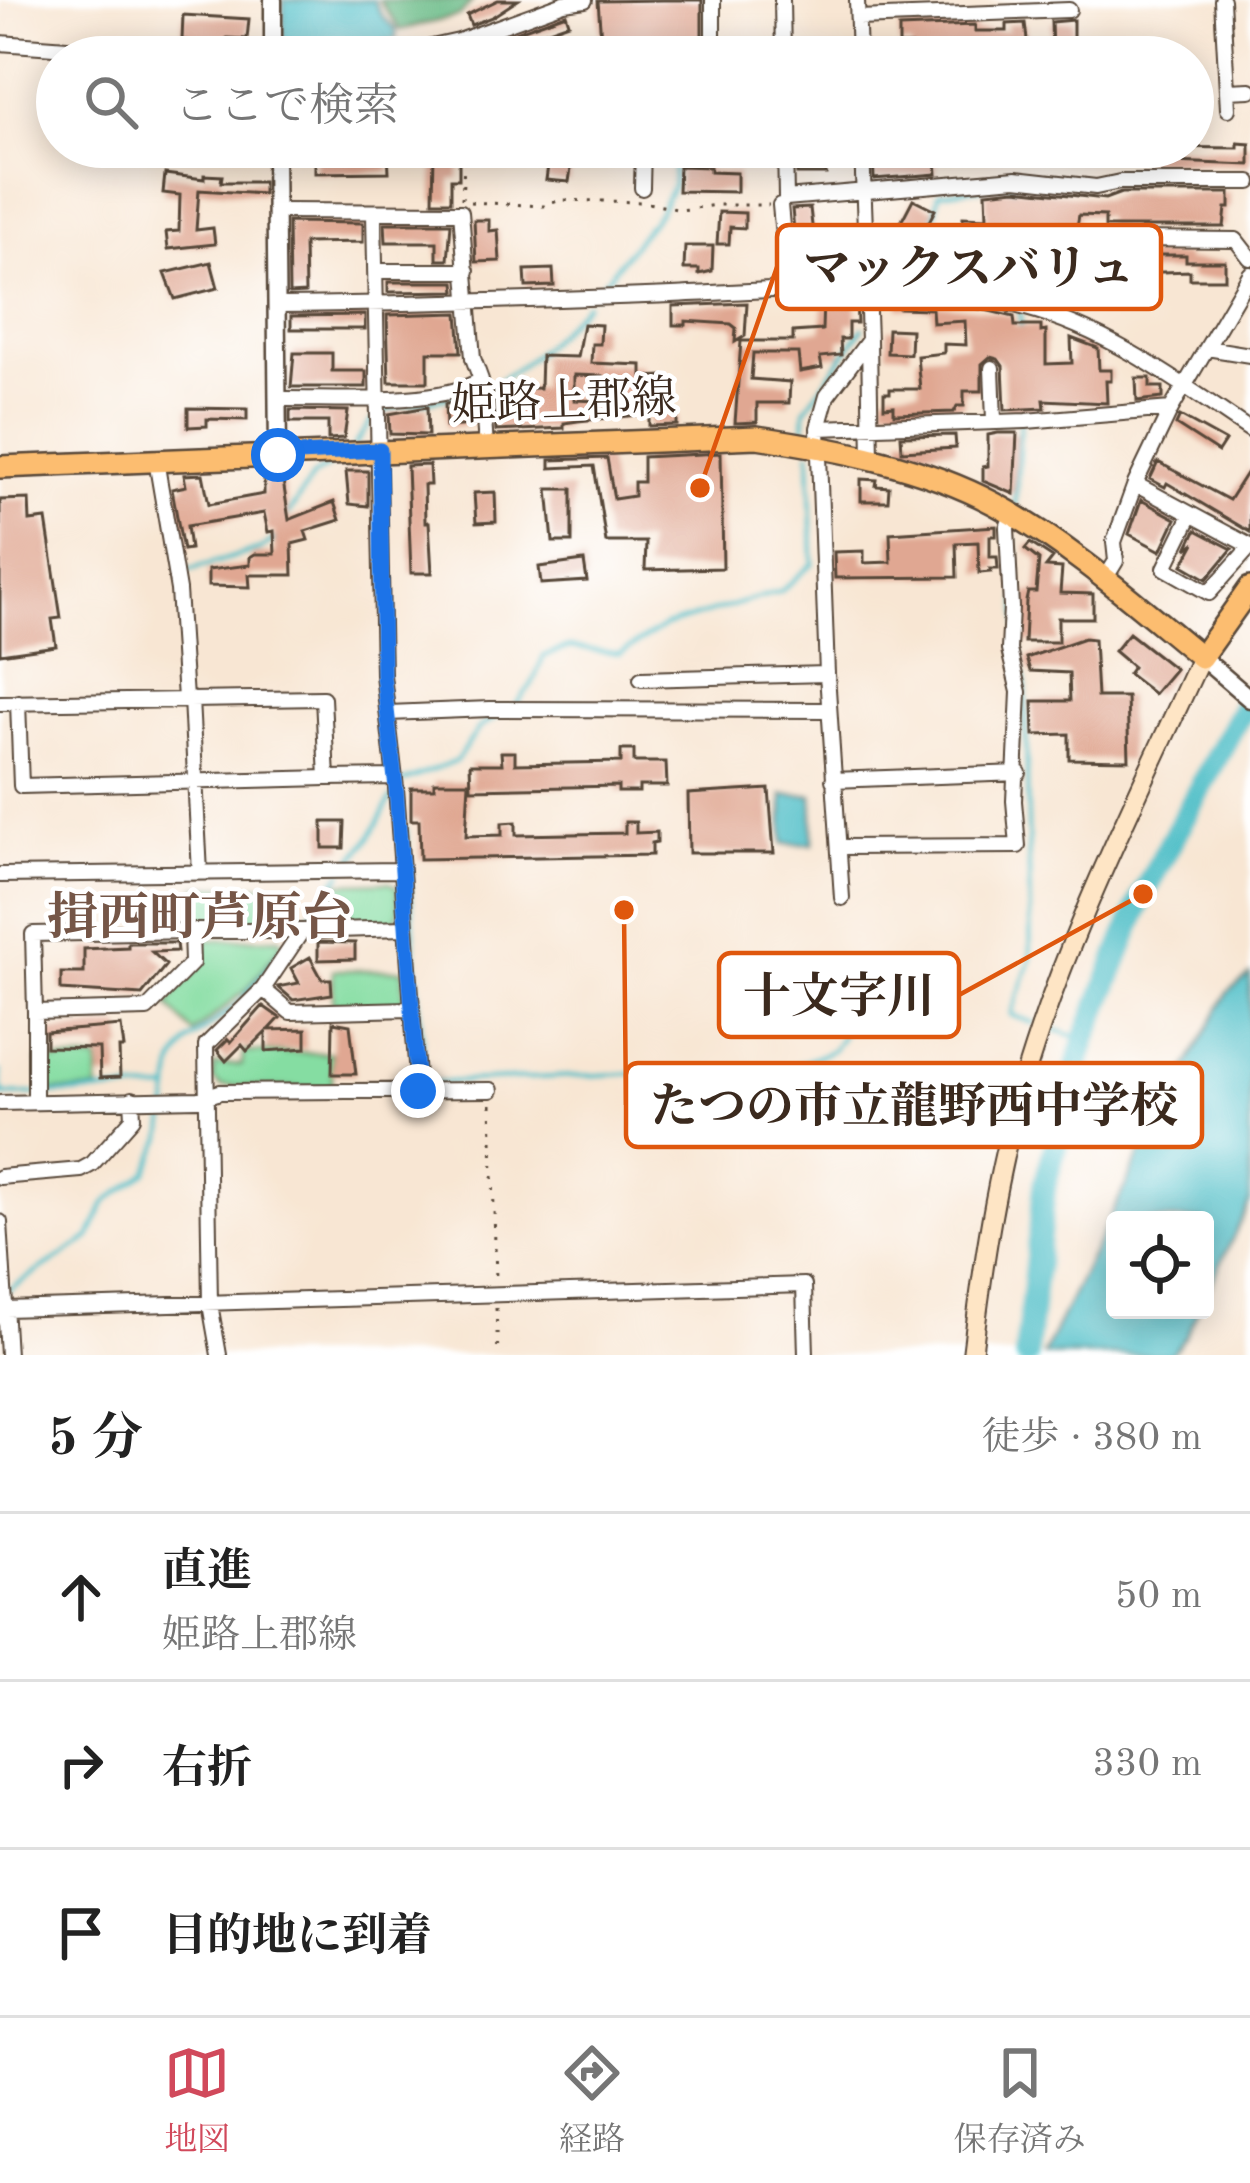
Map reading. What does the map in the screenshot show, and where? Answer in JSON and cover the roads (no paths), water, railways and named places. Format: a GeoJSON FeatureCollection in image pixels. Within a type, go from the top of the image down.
{"type":"FeatureCollection","features":[{"type":"Feature","properties":{"kind":"main road","name":"姫路上郡線"},"geometry":{"type":"LineString","coordinates":[[0,467],[818,437],[871,460],[918,472],[1012,514],[1105,579],[1201,657]]}},
{"type":"Feature","properties":{"kind":"main road"},"geometry":{"type":"LineString","coordinates":[[972,1355],[986,1243],[1022,1085],[1086,911],[1201,657],[1250,588]]}},
{"type":"Feature","properties":{"kind":"street"},"geometry":{"type":"LineString","coordinates":[[273,0],[273,36]]}},
{"type":"Feature","properties":{"kind":"street"},"geometry":{"type":"LineString","coordinates":[[470,36],[585,0]]}},
{"type":"Feature","properties":{"kind":"street"},"geometry":{"type":"LineString","coordinates":[[713,0],[713,36]]}},
{"type":"Feature","properties":{"kind":"street"},"geometry":{"type":"LineString","coordinates":[[782,0],[783,36]]}},
{"type":"Feature","properties":{"kind":"street"},"geometry":{"type":"LineString","coordinates":[[857,0],[858,36]]}},
{"type":"Feature","properties":{"kind":"street"},"geometry":{"type":"LineString","coordinates":[[1222,0],[1228,110]]}},
{"type":"Feature","properties":{"kind":"street"},"geometry":{"type":"LineString","coordinates":[[858,18],[1070,10]]}},
{"type":"Feature","properties":{"kind":"street"},"geometry":{"type":"LineString","coordinates":[[0,43],[36,46]]}},
{"type":"Feature","properties":{"kind":"street"},"geometry":{"type":"LineString","coordinates":[[1227,91],[1250,90]]}},
{"type":"Feature","properties":{"kind":"street"},"geometry":{"type":"LineString","coordinates":[[276,168],[278,455]]}},
{"type":"Feature","properties":{"kind":"street"},"geometry":{"type":"LineString","coordinates":[[642,168],[642,188]]}},
{"type":"Feature","properties":{"kind":"street"},"geometry":{"type":"LineString","coordinates":[[785,168],[786,197],[1016,178],[1096,187],[1120,182],[1250,182]]}},
{"type":"Feature","properties":{"kind":"street"},"geometry":{"type":"LineString","coordinates":[[863,168],[871,460]]}},
{"type":"Feature","properties":{"kind":"street"},"geometry":{"type":"LineString","coordinates":[[780,205],[788,290]]}},
{"type":"Feature","properties":{"kind":"street"},"geometry":{"type":"LineString","coordinates":[[277,211],[374,213],[461,207],[473,358],[481,380],[486,446]]}},
{"type":"Feature","properties":{"kind":"street"},"geometry":{"type":"LineString","coordinates":[[374,213],[383,675],[418,1091]]}},
{"type":"Feature","properties":{"kind":"street"},"geometry":{"type":"LineString","coordinates":[[1030,309],[1028,238],[1236,240],[1250,258]]}},
{"type":"Feature","properties":{"kind":"street"},"geometry":{"type":"LineString","coordinates":[[375,272],[467,271]]}},
{"type":"Feature","properties":{"kind":"street"},"geometry":{"type":"LineString","coordinates":[[1105,579],[1116,561],[1114,542],[1135,484],[1250,274]]}},
{"type":"Feature","properties":{"kind":"street"},"geometry":{"type":"LineString","coordinates":[[278,305],[868,288],[954,291],[1030,309],[1088,330],[1250,430]]}},
{"type":"Feature","properties":{"kind":"street"},"geometry":{"type":"LineString","coordinates":[[842,898],[818,437],[826,396],[869,340]]}},
{"type":"Feature","properties":{"kind":"street"},"geometry":{"type":"LineString","coordinates":[[1208,348],[1250,355]]}},
{"type":"Feature","properties":{"kind":"street"},"geometry":{"type":"LineString","coordinates":[[992,368],[994,421]]}},
{"type":"Feature","properties":{"kind":"street"},"geometry":{"type":"LineString","coordinates":[[278,399],[379,409],[461,392],[481,380]]}},
{"type":"Feature","properties":{"kind":"street"},"geometry":{"type":"LineString","coordinates":[[818,437],[872,426],[1172,410]]}},
{"type":"Feature","properties":{"kind":"street"},"geometry":{"type":"LineString","coordinates":[[156,460],[178,590],[200,873]]}},
{"type":"Feature","properties":{"kind":"street"},"geometry":{"type":"LineString","coordinates":[[1135,484],[1250,546],[1209,593],[1165,568],[1191,515]]}},
{"type":"Feature","properties":{"kind":"street"},"geometry":{"type":"LineString","coordinates":[[841,847],[1018,845],[1014,801],[1019,692],[1009,650],[1012,607],[1007,528],[1012,514]]}},
{"type":"Feature","properties":{"kind":"street"},"geometry":{"type":"LineString","coordinates":[[1201,657],[1250,699]]}},
{"type":"Feature","properties":{"kind":"street"},"geometry":{"type":"LineString","coordinates":[[641,679],[827,674]]}},
{"type":"Feature","properties":{"kind":"street"},"geometry":{"type":"LineString","coordinates":[[677,709],[678,677]]}},
{"type":"Feature","properties":{"kind":"street"},"geometry":{"type":"LineString","coordinates":[[0,703],[323,698],[327,778]]}},
{"type":"Feature","properties":{"kind":"street"},"geometry":{"type":"LineString","coordinates":[[18,703],[20,787],[395,777]]}},
{"type":"Feature","properties":{"kind":"street"},"geometry":{"type":"LineString","coordinates":[[388,713],[829,710]]}},
{"type":"Feature","properties":{"kind":"street"},"geometry":{"type":"LineString","coordinates":[[833,780],[1018,772]]}},
{"type":"Feature","properties":{"kind":"street"},"geometry":{"type":"LineString","coordinates":[[0,875],[400,870]]}},
{"type":"Feature","properties":{"kind":"street"},"geometry":{"type":"LineString","coordinates":[[35,1102],[33,934],[404,928]]}},
{"type":"Feature","properties":{"kind":"street"},"geometry":{"type":"LineString","coordinates":[[34,1012],[147,1010],[192,963],[191,931]]}},
{"type":"Feature","properties":{"kind":"street"},"geometry":{"type":"LineString","coordinates":[[219,1355],[210,1304],[206,1045],[263,988],[302,931]]}},
{"type":"Feature","properties":{"kind":"street"},"geometry":{"type":"LineString","coordinates":[[263,988],[290,1012],[411,1010]]}},
{"type":"Feature","properties":{"kind":"street"},"geometry":{"type":"LineString","coordinates":[[0,1103],[220,1092],[491,1090]]}},
{"type":"Feature","properties":{"kind":"street"},"geometry":{"type":"LineString","coordinates":[[0,1177],[92,1164],[133,1118],[132,1099]]}},
{"type":"Feature","properties":{"kind":"street"},"geometry":{"type":"LineString","coordinates":[[0,1222],[8,1355]]}},
{"type":"Feature","properties":{"kind":"street"},"geometry":{"type":"LineString","coordinates":[[5,1298],[210,1304],[804,1285],[806,1355]]}},
{"type":"Feature","properties":{"kind":"water"},"geometry":{"type":"Polygon","coordinates":[[[283,0],[374,0],[396,30],[396,36],[283,36],[283,0]]]}},
{"type":"Feature","properties":{"kind":"water"},"geometry":{"type":"Polygon","coordinates":[[[783,795],[813,795],[813,844],[783,844],[783,795]]]}},
{"type":"Feature","properties":{"kind":"water"},"geometry":{"type":"Polygon","coordinates":[[[1250,975],[1250,1202],[1214,1277],[1214,1211],[1113,1211],[1228,992],[1250,975]]]}},
{"type":"Feature","properties":{"kind":"water"},"geometry":{"type":"Polygon","coordinates":[[[1106,1225],[1106,1319],[1194,1319],[1170,1355],[1043,1355],[1106,1225]]]}},
{"type":"Feature","properties":{"kind":"waterway"},"geometry":{"type":"LineString","coordinates":[[594,295],[659,212],[673,185],[673,168]]}},
{"type":"Feature","properties":{"kind":"waterway"},"geometry":{"type":"LineString","coordinates":[[895,285],[933,228],[939,193],[1013,184],[1013,192]]}},
{"type":"Feature","properties":{"kind":"waterway"},"geometry":{"type":"LineString","coordinates":[[1016,228],[1021,330]]}},
{"type":"Feature","properties":{"kind":"waterway"},"geometry":{"type":"LineString","coordinates":[[874,314],[889,294]]}},
{"type":"Feature","properties":{"kind":"waterway"},"geometry":{"type":"LineString","coordinates":[[354,445],[374,419],[387,411],[465,394],[507,375],[586,303]]}},
{"type":"Feature","properties":{"kind":"waterway"},"geometry":{"type":"LineString","coordinates":[[804,435],[805,410],[863,328]]}},
{"type":"Feature","properties":{"kind":"waterway"},"geometry":{"type":"LineString","coordinates":[[1015,510],[1021,407]]}},
{"type":"Feature","properties":{"kind":"waterway"},"geometry":{"type":"LineString","coordinates":[[516,705],[544,656],[570,647],[620,654],[665,626],[781,591],[813,563],[810,452]]}},
{"type":"Feature","properties":{"kind":"waterway"},"geometry":{"type":"LineString","coordinates":[[286,518],[313,476],[337,461]]}},
{"type":"Feature","properties":{"kind":"waterway"},"geometry":{"type":"LineString","coordinates":[[185,571],[261,549],[275,539]]}},
{"type":"Feature","properties":{"kind":"waterway"},"geometry":{"type":"LineString","coordinates":[[1014,539],[1025,679],[1031,960],[1011,1015],[1034,1023]]}},
{"type":"Feature","properties":{"kind":"waterway"},"geometry":{"type":"LineString","coordinates":[[1026,1355],[1045,1184],[1085,1040],[1143,894],[1250,695]]}},
{"type":"Feature","properties":{"kind":"waterway"},"geometry":{"type":"LineString","coordinates":[[400,783],[456,761],[479,728],[501,714]]}},
{"type":"Feature","properties":{"kind":"waterway"},"geometry":{"type":"LineString","coordinates":[[349,864],[370,838],[391,798]]}},
{"type":"Feature","properties":{"kind":"waterway"},"geometry":{"type":"LineString","coordinates":[[406,829],[425,1083],[793,1066],[833,1050],[842,1036],[836,959]]}},
{"type":"Feature","properties":{"kind":"waterway"},"geometry":{"type":"LineString","coordinates":[[301,925],[342,873]]}},
{"type":"Feature","properties":{"kind":"waterway"},"geometry":{"type":"LineString","coordinates":[[7,1291],[90,1238],[105,1203],[147,1172],[163,1138],[174,1064],[188,1042],[240,1003],[283,949]]}},
{"type":"Feature","properties":{"kind":"waterway"},"geometry":{"type":"LineString","coordinates":[[1045,1026],[1085,1040]]}},
{"type":"Feature","properties":{"kind":"waterway"},"geometry":{"type":"LineString","coordinates":[[0,1071],[1,1089],[7,1095]]}},
{"type":"Feature","properties":{"kind":"waterway"},"geometry":{"type":"LineString","coordinates":[[0,1095],[168,1090]]}},
{"type":"Feature","properties":{"kind":"place","name":"マックスバリュ"},"geometry":{"type":"Point","coordinates":[700,488]}},
{"type":"Feature","properties":{"kind":"place","name":"十文字川"},"geometry":{"type":"Point","coordinates":[1143,894]}},
{"type":"Feature","properties":{"kind":"place","name":"たつの市立龍野西中学校"},"geometry":{"type":"Point","coordinates":[624,910]}},
{"type":"Feature","properties":{"kind":"district","name":"揖西町芦原台"},"geometry":{"type":"Point","coordinates":[200,920]}}]}
